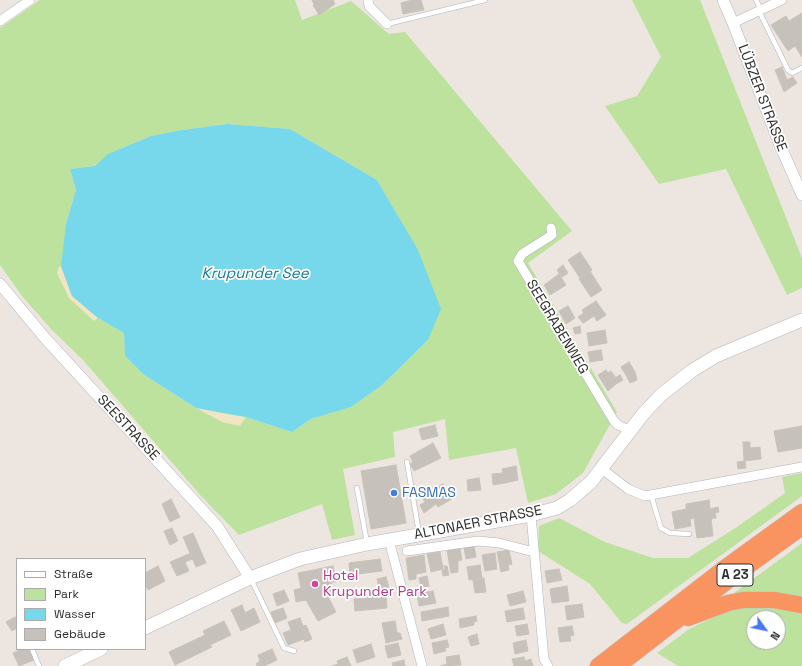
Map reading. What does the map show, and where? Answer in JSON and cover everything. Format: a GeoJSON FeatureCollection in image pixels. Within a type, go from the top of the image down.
{"type":"FeatureCollection","features":[{"type":"Feature","properties":{"kind":"highway","name":"A 23"},"geometry":{"type":"LineString","coordinates":[[598,666],[722,570],[802,512]]}},
{"type":"Feature","properties":{"kind":"highway","name":"A 23"},"geometry":{"type":"LineString","coordinates":[[618,666],[730,579],[802,527]]}},
{"type":"Feature","properties":{"kind":"highway"},"geometry":{"type":"LineString","coordinates":[[670,625],[728,603],[743,600],[774,600],[802,605]]}},
{"type":"Feature","properties":{"kind":"main road","name":"ALTONAER STRASSE"},"geometry":{"type":"LineString","coordinates":[[146,628],[250,578],[300,559],[419,534],[531,515],[557,508],[570,500],[592,482],[630,430],[662,394],[694,370],[716,356],[802,320]]}},
{"type":"Feature","properties":{"kind":"main road"},"geometry":{"type":"LineString","coordinates":[[71,665],[99,650]]}},
{"type":"Feature","properties":{"kind":"street"},"geometry":{"type":"LineString","coordinates":[[0,21],[30,0]]}},
{"type":"Feature","properties":{"kind":"street"},"geometry":{"type":"LineString","coordinates":[[368,0],[370,6],[387,24]]}},
{"type":"Feature","properties":{"kind":"street","name":"LÜBZER STRASSE"},"geometry":{"type":"LineString","coordinates":[[723,0],[780,145],[802,195]]}},
{"type":"Feature","properties":{"kind":"street"},"geometry":{"type":"LineString","coordinates":[[733,23],[782,0]]}},
{"type":"Feature","properties":{"kind":"street","name":"SEEGRABENWEG"},"geometry":{"type":"LineString","coordinates":[[551,228],[552,235],[522,254],[518,261],[614,421],[618,425],[630,430]]}},
{"type":"Feature","properties":{"kind":"street","name":"SEESTRASSE"},"geometry":{"type":"LineString","coordinates":[[0,284],[45,338],[217,526],[250,578]]}},
{"type":"Feature","properties":{"kind":"street"},"geometry":{"type":"LineString","coordinates":[[602,469],[628,489],[644,496],[802,467]]}},
{"type":"Feature","properties":{"kind":"street"},"geometry":{"type":"LineString","coordinates":[[531,515],[544,659],[548,666]]}},
{"type":"Feature","properties":{"kind":"street"},"geometry":{"type":"LineString","coordinates":[[389,540],[422,666]]}},
{"type":"Feature","properties":{"kind":"street"},"geometry":{"type":"LineString","coordinates":[[407,551],[478,541],[499,543],[534,552]]}},
{"type":"Feature","properties":{"kind":"lane"},"geometry":{"type":"LineString","coordinates":[[387,24],[485,0]]}},
{"type":"Feature","properties":{"kind":"lane"},"geometry":{"type":"LineString","coordinates":[[756,0],[788,70],[792,73],[802,68]]}},
{"type":"Feature","properties":{"kind":"lane"},"geometry":{"type":"LineString","coordinates":[[407,462],[419,534]]}},
{"type":"Feature","properties":{"kind":"lane"},"geometry":{"type":"LineString","coordinates":[[357,488],[367,544]]}},
{"type":"Feature","properties":{"kind":"lane"},"geometry":{"type":"LineString","coordinates":[[651,495],[661,528],[670,533],[689,534]]}},
{"type":"Feature","properties":{"kind":"lane"},"geometry":{"type":"LineString","coordinates":[[250,578],[284,648],[294,651]]}},
{"type":"Feature","properties":{"kind":"lane"},"geometry":{"type":"LineString","coordinates":[[32,650],[38,666]]}},
{"type":"Feature","properties":{"kind":"green space"},"geometry":{"type":"Polygon","coordinates":[[[40,0],[295,0],[302,20],[351,1],[389,34],[405,32],[572,231],[528,263],[617,412],[583,473],[556,494],[528,503],[516,448],[449,460],[445,419],[393,432],[395,457],[343,469],[355,535],[332,540],[322,504],[239,535],[201,496],[83,360],[51,329],[22,296],[0,265],[0,28],[40,0]],[[227,124],[182,130],[151,136],[109,154],[95,166],[70,169],[76,190],[66,224],[98,318],[124,333],[125,356],[143,374],[196,408],[246,417],[292,432],[311,419],[351,407],[381,386],[428,340],[394,209],[377,180],[290,129],[227,124]]]}},
{"type":"Feature","properties":{"kind":"green space"},"geometry":{"type":"Polygon","coordinates":[[[632,0],[700,0],[802,258],[802,288],[787,295],[726,169],[659,184],[605,106],[637,96],[661,57],[632,0]]]}},
{"type":"Feature","properties":{"kind":"green space"},"geometry":{"type":"Polygon","coordinates":[[[802,473],[802,496],[627,624],[622,623],[590,584],[538,551],[539,526],[559,518],[605,542],[653,558],[688,558],[737,527],[785,493],[782,477],[802,473]]]}},
{"type":"Feature","properties":{"kind":"green space"},"geometry":{"type":"Polygon","coordinates":[[[802,543],[802,601],[731,595],[734,593],[802,543]]]}},
{"type":"Feature","properties":{"kind":"green space"},"geometry":{"type":"Polygon","coordinates":[[[735,607],[778,608],[802,613],[802,666],[678,666],[657,653],[689,629],[735,607]]]}},
{"type":"Feature","properties":{"kind":"sand"},"geometry":{"type":"Polygon","coordinates":[[[61,266],[72,296],[98,318],[94,321],[69,298],[57,273],[59,267],[61,266]]]}},
{"type":"Feature","properties":{"kind":"sand"},"geometry":{"type":"Polygon","coordinates":[[[196,408],[246,417],[240,426],[222,422],[196,408]]]}},
{"type":"Feature","properties":{"kind":"water","name":"Krupunder See"},"geometry":{"type":"Polygon","coordinates":[[[227,124],[290,129],[377,180],[418,250],[441,309],[428,340],[381,386],[351,407],[311,419],[292,432],[246,417],[196,408],[143,374],[125,356],[124,333],[98,318],[72,296],[61,266],[66,224],[76,190],[70,169],[95,166],[108,154],[151,136],[227,124]]]}},
{"type":"Feature","properties":{"kind":"building"},"geometry":{"type":"Polygon","coordinates":[[[312,0],[333,0],[335,4],[319,15],[313,5],[312,0]]]}},
{"type":"Feature","properties":{"kind":"building"},"geometry":{"type":"Polygon","coordinates":[[[412,0],[421,0],[424,10],[403,14],[401,3],[412,0]]]}},
{"type":"Feature","properties":{"kind":"building"},"geometry":{"type":"Polygon","coordinates":[[[802,13],[802,57],[795,46],[788,51],[771,25],[786,16],[789,21],[802,13]]]}},
{"type":"Feature","properties":{"kind":"building"},"geometry":{"type":"Polygon","coordinates":[[[782,67],[787,80],[793,77],[797,83],[784,92],[775,70],[782,67]]]}},
{"type":"Feature","properties":{"kind":"building"},"geometry":{"type":"Polygon","coordinates":[[[580,252],[592,270],[580,278],[568,260],[580,252]]]}},
{"type":"Feature","properties":{"kind":"building"},"geometry":{"type":"Polygon","coordinates":[[[563,265],[568,273],[562,277],[557,270],[563,265]]]}},
{"type":"Feature","properties":{"kind":"building"},"geometry":{"type":"Polygon","coordinates":[[[590,271],[602,290],[591,297],[579,279],[590,271]]]}},
{"type":"Feature","properties":{"kind":"building"},"geometry":{"type":"Polygon","coordinates":[[[559,274],[566,285],[550,295],[544,285],[559,274]]]}},
{"type":"Feature","properties":{"kind":"building"},"geometry":{"type":"Polygon","coordinates":[[[596,301],[606,315],[597,321],[594,316],[588,320],[582,310],[596,301]]]}},
{"type":"Feature","properties":{"kind":"building"},"geometry":{"type":"Polygon","coordinates":[[[568,306],[575,318],[566,324],[559,311],[568,306]]]}},
{"type":"Feature","properties":{"kind":"building"},"geometry":{"type":"Polygon","coordinates":[[[584,313],[588,320],[583,323],[578,317],[584,313]]]}},
{"type":"Feature","properties":{"kind":"building"},"geometry":{"type":"Polygon","coordinates":[[[580,326],[581,333],[575,334],[573,328],[580,326]]]}},
{"type":"Feature","properties":{"kind":"building"},"geometry":{"type":"Polygon","coordinates":[[[605,330],[607,343],[589,346],[587,333],[605,330]]]}},
{"type":"Feature","properties":{"kind":"building"},"geometry":{"type":"Polygon","coordinates":[[[601,350],[603,360],[590,362],[588,352],[601,350]]]}},
{"type":"Feature","properties":{"kind":"building"},"geometry":{"type":"Polygon","coordinates":[[[629,362],[635,372],[627,377],[621,367],[629,362]]]}},
{"type":"Feature","properties":{"kind":"building"},"geometry":{"type":"Polygon","coordinates":[[[606,370],[608,373],[611,371],[616,378],[613,379],[616,384],[608,391],[598,375],[606,370]]]}},
{"type":"Feature","properties":{"kind":"building"},"geometry":{"type":"Polygon","coordinates":[[[635,372],[637,380],[630,383],[627,377],[635,372]]]}},
{"type":"Feature","properties":{"kind":"building"},"geometry":{"type":"Polygon","coordinates":[[[620,375],[623,380],[616,384],[613,379],[620,375]]]}},
{"type":"Feature","properties":{"kind":"building"},"geometry":{"type":"Polygon","coordinates":[[[435,425],[438,436],[422,440],[419,429],[435,425]]]}},
{"type":"Feature","properties":{"kind":"building"},"geometry":{"type":"Polygon","coordinates":[[[802,426],[802,448],[778,452],[774,431],[802,426]]]}},
{"type":"Feature","properties":{"kind":"building"},"geometry":{"type":"Polygon","coordinates":[[[743,442],[750,442],[750,448],[760,447],[761,459],[744,461],[743,442]]]}},
{"type":"Feature","properties":{"kind":"building"},"geometry":{"type":"Polygon","coordinates":[[[433,443],[441,458],[414,471],[410,464],[413,462],[410,456],[433,443]]]}},
{"type":"Feature","properties":{"kind":"building"},"geometry":{"type":"Polygon","coordinates":[[[745,461],[746,468],[738,469],[737,462],[745,461]]]}},
{"type":"Feature","properties":{"kind":"building"},"geometry":{"type":"Polygon","coordinates":[[[396,465],[406,523],[371,529],[361,471],[396,465]]]}},
{"type":"Feature","properties":{"kind":"building"},"geometry":{"type":"Polygon","coordinates":[[[516,466],[518,480],[505,483],[502,469],[516,466]]]}},
{"type":"Feature","properties":{"kind":"building"},"geometry":{"type":"Polygon","coordinates":[[[503,473],[505,483],[493,485],[492,474],[503,473]]]}},
{"type":"Feature","properties":{"kind":"building"},"geometry":{"type":"Polygon","coordinates":[[[479,478],[481,490],[468,491],[467,480],[479,478]]]}},
{"type":"Feature","properties":{"kind":"building"},"geometry":{"type":"Polygon","coordinates":[[[443,484],[452,499],[438,507],[436,504],[424,513],[420,505],[425,502],[421,496],[443,484]]]}},
{"type":"Feature","properties":{"kind":"building"},"geometry":{"type":"Polygon","coordinates":[[[171,499],[180,517],[170,522],[162,504],[171,499]]]}},
{"type":"Feature","properties":{"kind":"building"},"geometry":{"type":"Polygon","coordinates":[[[709,500],[710,509],[718,507],[719,512],[715,513],[716,518],[711,519],[713,536],[697,538],[694,518],[690,519],[691,526],[675,529],[672,512],[686,509],[686,504],[709,500]]]}},
{"type":"Feature","properties":{"kind":"building"},"geometry":{"type":"Polygon","coordinates":[[[172,528],[178,541],[170,545],[164,531],[172,528]]]}},
{"type":"Feature","properties":{"kind":"building"},"geometry":{"type":"Polygon","coordinates":[[[193,533],[206,563],[196,567],[183,537],[193,533]]]}},
{"type":"Feature","properties":{"kind":"building"},"geometry":{"type":"Polygon","coordinates":[[[474,546],[476,557],[466,559],[464,548],[474,546]]]}},
{"type":"Feature","properties":{"kind":"building"},"geometry":{"type":"Polygon","coordinates":[[[460,548],[462,560],[458,561],[458,572],[451,573],[447,551],[460,548]]]}},
{"type":"Feature","properties":{"kind":"building"},"geometry":{"type":"Polygon","coordinates":[[[509,550],[512,564],[508,565],[509,570],[501,572],[497,552],[509,550]]]}},
{"type":"Feature","properties":{"kind":"building"},"geometry":{"type":"Polygon","coordinates":[[[440,552],[443,569],[431,572],[427,554],[440,552]]]}},
{"type":"Feature","properties":{"kind":"building"},"geometry":{"type":"Polygon","coordinates":[[[191,553],[193,559],[185,562],[189,571],[177,576],[170,562],[191,553]]]}},
{"type":"Feature","properties":{"kind":"building"},"geometry":{"type":"Polygon","coordinates":[[[495,553],[497,569],[485,571],[482,555],[495,553]]]}},
{"type":"Feature","properties":{"kind":"building"},"geometry":{"type":"Polygon","coordinates":[[[424,555],[426,572],[416,574],[416,579],[409,580],[406,558],[424,555]]]}},
{"type":"Feature","properties":{"kind":"building"},"geometry":{"type":"Polygon","coordinates":[[[380,559],[382,571],[350,575],[349,563],[380,559]]]}},
{"type":"Feature","properties":{"kind":"building"},"geometry":{"type":"Polygon","coordinates":[[[480,565],[482,578],[469,580],[467,567],[480,565]]]}},
{"type":"Feature","properties":{"kind":"building"},"geometry":{"type":"Polygon","coordinates":[[[158,566],[165,581],[148,590],[146,586],[146,572],[158,566]]]}},
{"type":"Feature","properties":{"kind":"building"},"geometry":{"type":"Polygon","coordinates":[[[333,566],[336,582],[331,582],[333,591],[326,593],[336,612],[318,621],[306,600],[296,602],[294,590],[301,588],[298,573],[333,566]]]}},
{"type":"Feature","properties":{"kind":"building"},"geometry":{"type":"Polygon","coordinates":[[[444,566],[447,566],[449,575],[443,576],[442,570],[445,570],[444,566]]]}},
{"type":"Feature","properties":{"kind":"building"},"geometry":{"type":"Polygon","coordinates":[[[559,569],[562,580],[547,583],[545,571],[559,569]]]}},
{"type":"Feature","properties":{"kind":"building"},"geometry":{"type":"Polygon","coordinates":[[[427,576],[429,586],[421,587],[419,578],[427,576]]]}},
{"type":"Feature","properties":{"kind":"building"},"geometry":{"type":"Polygon","coordinates":[[[386,577],[390,592],[381,595],[377,579],[386,577]]]}},
{"type":"Feature","properties":{"kind":"building"},"geometry":{"type":"Polygon","coordinates":[[[484,578],[486,592],[475,593],[473,580],[484,578]]]}},
{"type":"Feature","properties":{"kind":"building"},"geometry":{"type":"Polygon","coordinates":[[[567,586],[569,601],[552,603],[550,589],[567,586]]]}},
{"type":"Feature","properties":{"kind":"building"},"geometry":{"type":"Polygon","coordinates":[[[284,590],[289,601],[277,606],[273,594],[284,590]]]}},
{"type":"Feature","properties":{"kind":"building"},"geometry":{"type":"Polygon","coordinates":[[[433,591],[436,603],[419,606],[417,594],[433,591]]]}},
{"type":"Feature","properties":{"kind":"building"},"geometry":{"type":"Polygon","coordinates":[[[523,591],[526,602],[510,606],[507,595],[523,591]]]}},
{"type":"Feature","properties":{"kind":"building"},"geometry":{"type":"Polygon","coordinates":[[[386,596],[387,608],[355,611],[354,599],[386,596]]]}},
{"type":"Feature","properties":{"kind":"building"},"geometry":{"type":"Polygon","coordinates":[[[582,604],[584,617],[567,620],[565,606],[582,604]]]}},
{"type":"Feature","properties":{"kind":"building"},"geometry":{"type":"Polygon","coordinates":[[[242,605],[245,613],[254,608],[260,622],[241,631],[231,610],[242,605]]]}},
{"type":"Feature","properties":{"kind":"building"},"geometry":{"type":"Polygon","coordinates":[[[448,607],[449,616],[422,621],[421,612],[448,607]]]}},
{"type":"Feature","properties":{"kind":"building"},"geometry":{"type":"Polygon","coordinates":[[[283,608],[287,618],[275,623],[271,612],[283,608]]]}},
{"type":"Feature","properties":{"kind":"building"},"geometry":{"type":"Polygon","coordinates":[[[523,608],[525,619],[507,622],[505,611],[523,608]]]}},
{"type":"Feature","properties":{"kind":"building"},"geometry":{"type":"Polygon","coordinates":[[[476,616],[477,621],[474,622],[474,625],[460,628],[459,619],[476,616]]]}},
{"type":"Feature","properties":{"kind":"building"},"geometry":{"type":"Polygon","coordinates":[[[15,617],[16,629],[12,631],[6,622],[15,617]]]}},
{"type":"Feature","properties":{"kind":"building"},"geometry":{"type":"Polygon","coordinates":[[[300,618],[303,626],[306,625],[312,639],[305,642],[304,639],[288,645],[283,633],[291,630],[288,622],[300,618]]]}},
{"type":"Feature","properties":{"kind":"building"},"geometry":{"type":"Polygon","coordinates":[[[224,621],[231,635],[210,645],[212,647],[175,665],[169,652],[205,635],[203,631],[224,621]]]}},
{"type":"Feature","properties":{"kind":"building"},"geometry":{"type":"Polygon","coordinates":[[[395,621],[397,633],[400,633],[402,639],[386,643],[382,623],[395,621]]]}},
{"type":"Feature","properties":{"kind":"building"},"geometry":{"type":"Polygon","coordinates":[[[443,624],[446,635],[431,639],[428,629],[443,624]]]}},
{"type":"Feature","properties":{"kind":"building"},"geometry":{"type":"Polygon","coordinates":[[[527,624],[529,634],[517,636],[515,626],[527,624]]]}},
{"type":"Feature","properties":{"kind":"building"},"geometry":{"type":"Polygon","coordinates":[[[572,626],[574,635],[570,636],[571,641],[560,642],[558,628],[572,626]]]}},
{"type":"Feature","properties":{"kind":"building"},"geometry":{"type":"Polygon","coordinates":[[[477,634],[479,644],[471,646],[468,637],[477,634]]]}},
{"type":"Feature","properties":{"kind":"building"},"geometry":{"type":"Polygon","coordinates":[[[447,640],[449,647],[445,648],[446,651],[434,654],[432,643],[447,640]]]}},
{"type":"Feature","properties":{"kind":"building"},"geometry":{"type":"Polygon","coordinates":[[[526,640],[528,651],[515,654],[513,643],[526,640]]]}},
{"type":"Feature","properties":{"kind":"building"},"geometry":{"type":"Polygon","coordinates":[[[398,643],[401,655],[388,658],[385,646],[398,643]]]}},
{"type":"Feature","properties":{"kind":"building"},"geometry":{"type":"Polygon","coordinates":[[[371,644],[375,657],[357,663],[353,650],[371,644]]]}},
{"type":"Feature","properties":{"kind":"building"},"geometry":{"type":"Polygon","coordinates":[[[272,649],[277,660],[264,666],[257,666],[256,664],[260,661],[258,655],[272,649]]]}},
{"type":"Feature","properties":{"kind":"building"},"geometry":{"type":"Polygon","coordinates":[[[20,650],[29,650],[34,660],[19,666],[13,653],[20,650]]]}},
{"type":"Feature","properties":{"kind":"building"},"geometry":{"type":"Polygon","coordinates":[[[459,655],[461,665],[440,666],[447,664],[446,657],[459,655]]]}},
{"type":"Feature","properties":{"kind":"building"},"geometry":{"type":"Polygon","coordinates":[[[347,657],[351,666],[332,666],[338,664],[337,661],[347,657]]]}},
{"type":"Feature","properties":{"kind":"building"},"geometry":{"type":"Polygon","coordinates":[[[524,657],[525,661],[531,659],[533,666],[514,666],[512,659],[524,657]]]}},
{"type":"Feature","properties":{"kind":"building"},"geometry":{"type":"Polygon","coordinates":[[[404,660],[405,666],[393,666],[392,663],[404,660]]]}},
{"type":"Feature","properties":{"kind":"place","name":"FASMAS"},"geometry":{"type":"Point","coordinates":[394,493]}},
{"type":"Feature","properties":{"kind":"place","name":"Hotel Krupunder Park"},"geometry":{"type":"Point","coordinates":[315,584]}}]}
